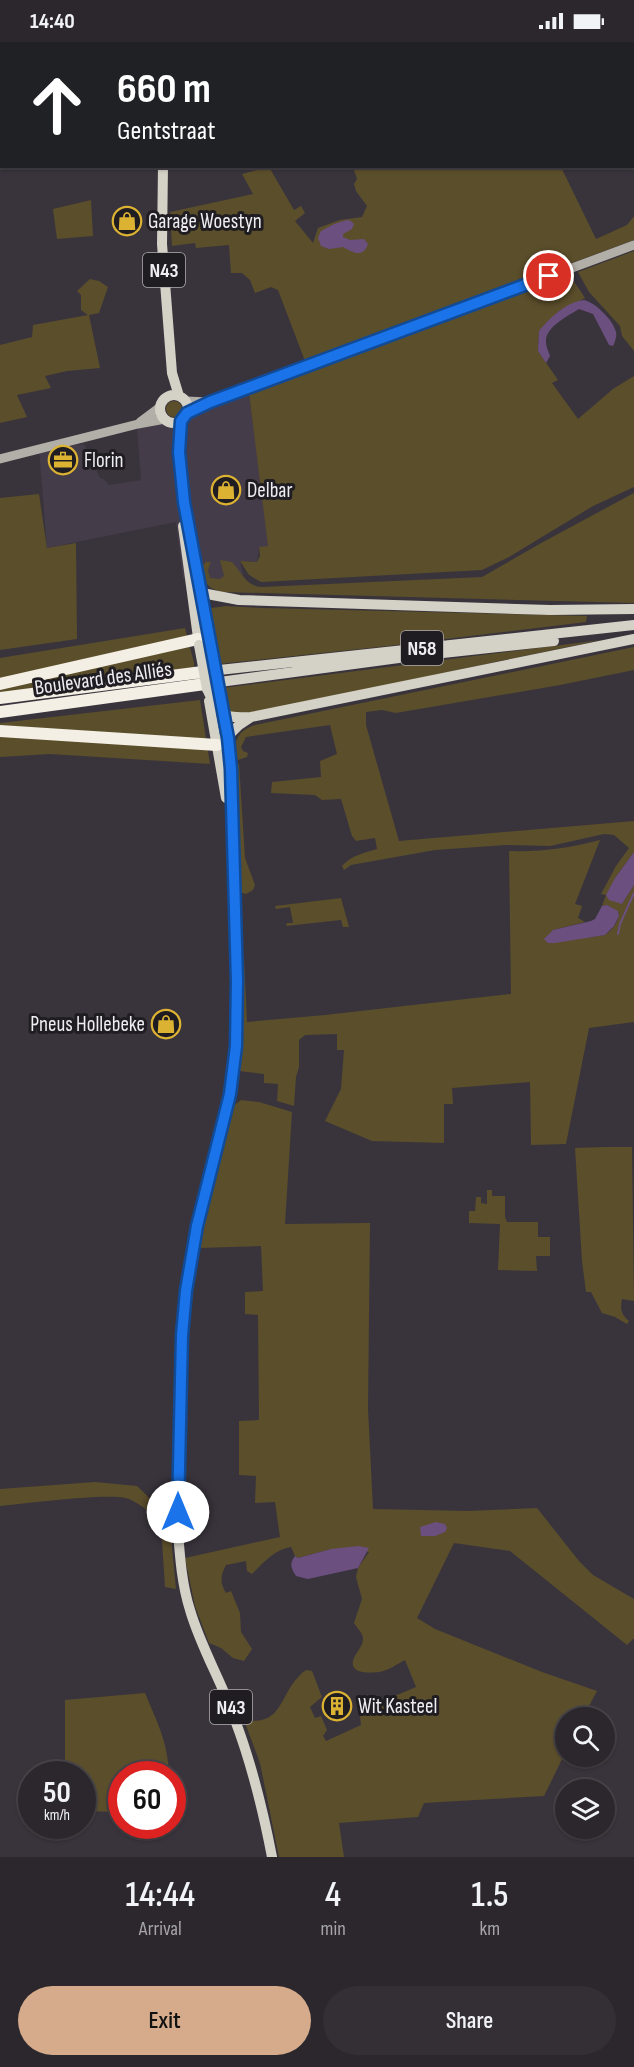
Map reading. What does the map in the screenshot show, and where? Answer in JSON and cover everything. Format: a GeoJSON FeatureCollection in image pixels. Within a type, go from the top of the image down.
{"type":"FeatureCollection","features":[{"type":"Feature","properties":{"kind":"highway"},"geometry":{"type":"LineString","coordinates":[[0,684],[203,643]]}},
{"type":"Feature","properties":{"kind":"highway","name":"Boulevard des Alliés"},"geometry":{"type":"LineString","coordinates":[[0,698],[210,681]]}},
{"type":"Feature","properties":{"kind":"highway","name":"Boulevard des Alliés"},"geometry":{"type":"LineString","coordinates":[[0,711],[210,681]]}},
{"type":"Feature","properties":{"kind":"highway"},"geometry":{"type":"LineString","coordinates":[[0,731],[222,741]]}},
{"type":"Feature","properties":{"kind":"main road","name":"N43"},"geometry":{"type":"LineString","coordinates":[[163,168],[162,244],[172,373],[183,398],[176,419],[179,452],[184,502],[204,607],[203,643],[214,658],[233,855],[237,981],[236,1046],[230,1094],[197,1226],[186,1291],[182,1335],[178,1533],[189,1608],[244,1744],[258,1793],[272,1857]]}},
{"type":"Feature","properties":{"kind":"main road"},"geometry":{"type":"LineString","coordinates":[[0,459],[138,424],[176,419],[210,402],[634,245]]}},
{"type":"Feature","properties":{"kind":"main road","name":"N43"},"geometry":{"type":"LineString","coordinates":[[172,373],[163,402],[176,419]]}},
{"type":"Feature","properties":{"kind":"main road"},"geometry":{"type":"LineString","coordinates":[[138,424],[163,402],[183,398],[210,402]]}},
{"type":"Feature","properties":{"kind":"main road","name":"N43"},"geometry":{"type":"LineString","coordinates":[[184,502],[185,546],[196,620],[218,711]]}},
{"type":"Feature","properties":{"kind":"main road"},"geometry":{"type":"LineString","coordinates":[[202,593],[239,600]]}},
{"type":"Feature","properties":{"kind":"main road","name":"N58"},"geometry":{"type":"LineString","coordinates":[[204,607],[213,603],[239,600],[550,610],[634,609]]}},
{"type":"Feature","properties":{"kind":"main road"},"geometry":{"type":"LineString","coordinates":[[196,620],[204,607]]}},
{"type":"Feature","properties":{"kind":"main road","name":"N58"},"geometry":{"type":"LineString","coordinates":[[210,681],[634,626]]}},
{"type":"Feature","properties":{"kind":"main road","name":"N58"},"geometry":{"type":"LineString","coordinates":[[251,717],[634,639]]}},
{"type":"Feature","properties":{"kind":"main road"},"geometry":{"type":"LineString","coordinates":[[218,711],[231,718],[251,717]]}},
{"type":"Feature","properties":{"kind":"main road"},"geometry":{"type":"LineString","coordinates":[[222,741],[251,717]]}},
{"type":"Feature","properties":{"kind":"shaded area"},"geometry":{"type":"Polygon","coordinates":[[[270,168],[294,210],[301,206],[305,213],[295,221],[313,243],[318,228],[340,220],[362,217],[367,206],[356,191],[354,184],[357,179],[353,168],[561,168],[596,239],[627,225],[634,216],[634,240],[305,361],[278,290],[271,287],[255,293],[250,280],[242,273],[231,273],[229,245],[196,248],[195,243],[172,246],[170,212],[253,194],[242,174],[270,168]]]}},
{"type":"Feature","properties":{"kind":"shaded area"},"geometry":{"type":"Polygon","coordinates":[[[91,200],[93,236],[57,239],[53,209],[91,200]]]}},
{"type":"Feature","properties":{"kind":"shaded area"},"geometry":{"type":"Polygon","coordinates":[[[347,220],[354,224],[352,229],[343,234],[343,237],[350,240],[364,239],[368,244],[363,252],[357,253],[343,247],[329,249],[321,246],[318,238],[321,231],[347,220]]]}},
{"type":"Feature","properties":{"kind":"shaded area"},"geometry":{"type":"Polygon","coordinates":[[[634,251],[634,351],[622,336],[620,326],[589,292],[578,272],[634,251]]]}},
{"type":"Feature","properties":{"kind":"shaded area"},"geometry":{"type":"Polygon","coordinates":[[[569,274],[585,298],[559,311],[539,331],[538,351],[558,380],[552,383],[578,419],[613,389],[634,376],[634,487],[593,506],[509,557],[482,570],[261,582],[249,575],[240,561],[257,562],[260,556],[259,547],[268,546],[249,393],[569,274]]]}},
{"type":"Feature","properties":{"kind":"shaded area"},"geometry":{"type":"Polygon","coordinates":[[[90,279],[99,281],[108,287],[99,313],[89,315],[100,368],[45,376],[51,388],[17,395],[27,417],[0,423],[0,345],[32,337],[33,325],[88,315],[81,310],[81,295],[77,291],[90,279]]]}},
{"type":"Feature","properties":{"kind":"shaded area"},"geometry":{"type":"Polygon","coordinates":[[[584,300],[599,308],[608,317],[616,334],[613,346],[609,345],[593,314],[579,309],[558,322],[549,332],[546,342],[550,356],[546,363],[538,351],[539,331],[565,307],[584,300]]]}},
{"type":"Feature","properties":{"kind":"shaded area"},"geometry":{"type":"Polygon","coordinates":[[[249,393],[269,547],[259,547],[257,562],[240,561],[244,579],[183,579],[176,522],[47,548],[39,449],[84,444],[100,478],[109,485],[141,480],[137,429],[178,419],[249,393]]]}},
{"type":"Feature","properties":{"kind":"shaded area"},"geometry":{"type":"Polygon","coordinates":[[[174,401],[180,403],[182,409],[180,415],[174,417],[168,415],[166,409],[168,403],[174,401]]]}},
{"type":"Feature","properties":{"kind":"shaded area"},"geometry":{"type":"Polygon","coordinates":[[[634,493],[634,603],[222,592],[209,586],[203,576],[202,566],[206,562],[211,562],[208,570],[210,578],[220,579],[224,576],[220,560],[232,562],[248,581],[262,587],[482,577],[634,493]]]}},
{"type":"Feature","properties":{"kind":"shaded area"},"geometry":{"type":"Polygon","coordinates":[[[39,494],[47,548],[76,543],[77,639],[0,650],[0,498],[39,494]]]}},
{"type":"Feature","properties":{"kind":"shaded area"},"geometry":{"type":"Polygon","coordinates":[[[226,606],[587,616],[586,622],[219,664],[210,614],[211,608],[226,606]]]}},
{"type":"Feature","properties":{"kind":"shaded area"},"geometry":{"type":"Polygon","coordinates":[[[185,628],[194,663],[194,673],[0,696],[0,658],[185,628]]]}},
{"type":"Feature","properties":{"kind":"shaded area"},"geometry":{"type":"Polygon","coordinates":[[[601,640],[248,714],[231,715],[227,710],[223,688],[601,640]]]}},
{"type":"Feature","properties":{"kind":"shaded area"},"geometry":{"type":"Polygon","coordinates":[[[634,647],[634,670],[396,713],[382,710],[366,712],[366,725],[399,841],[634,821],[634,852],[615,878],[622,904],[634,885],[634,1022],[589,1028],[566,1144],[531,1145],[530,1082],[452,1088],[453,1104],[444,1104],[444,1143],[372,1141],[325,1121],[341,1089],[344,1050],[337,1050],[337,1034],[305,1035],[299,1040],[299,1067],[294,1106],[277,1101],[278,1084],[264,1083],[264,1074],[239,1071],[242,1035],[242,959],[244,958],[247,1022],[511,994],[509,851],[555,849],[600,840],[575,904],[582,906],[578,918],[585,922],[553,930],[546,941],[548,943],[605,935],[613,928],[619,913],[607,905],[602,906],[606,895],[601,894],[629,848],[614,835],[604,834],[550,846],[506,845],[435,850],[351,865],[344,870],[342,866],[350,859],[377,849],[375,838],[356,841],[352,836],[341,799],[322,800],[315,795],[271,793],[272,782],[321,777],[320,761],[337,754],[330,725],[246,737],[241,747],[248,753],[247,757],[238,760],[235,759],[235,747],[240,734],[255,725],[634,647]]]}},
{"type":"Feature","properties":{"kind":"shaded area"},"geometry":{"type":"Polygon","coordinates":[[[200,700],[210,764],[50,754],[0,757],[0,723],[200,700]]]}},
{"type":"Feature","properties":{"kind":"shaded area"},"geometry":{"type":"Polygon","coordinates":[[[239,764],[245,858],[255,885],[253,890],[246,894],[240,892],[234,765],[239,764]]]}},
{"type":"Feature","properties":{"kind":"shaded area"},"geometry":{"type":"Polygon","coordinates":[[[634,852],[634,885],[622,904],[609,900],[606,895],[634,852]]]}},
{"type":"Feature","properties":{"kind":"shaded area"},"geometry":{"type":"Polygon","coordinates":[[[341,898],[349,927],[343,927],[341,920],[286,926],[287,923],[293,923],[290,907],[276,909],[275,906],[341,898]]]}},
{"type":"Feature","properties":{"kind":"shaded area"},"geometry":{"type":"Polygon","coordinates":[[[607,905],[618,911],[619,916],[614,926],[605,935],[555,943],[548,943],[544,939],[553,930],[595,919],[602,906],[607,905]]]}},
{"type":"Feature","properties":{"kind":"shaded area"},"geometry":{"type":"Polygon","coordinates":[[[241,1100],[259,1102],[292,1112],[285,1224],[370,1223],[368,1409],[373,1509],[468,1511],[537,1508],[593,1575],[634,1599],[634,1638],[627,1645],[510,1551],[454,1543],[417,1618],[435,1629],[542,1672],[597,1691],[588,1707],[555,1707],[555,1767],[558,1767],[544,1796],[424,1803],[418,1817],[339,1823],[344,1857],[279,1857],[260,1763],[244,1720],[258,1721],[275,1713],[290,1687],[306,1670],[312,1671],[322,1697],[310,1707],[315,1718],[321,1716],[327,1730],[323,1736],[326,1741],[361,1725],[360,1716],[368,1709],[416,1687],[405,1660],[389,1669],[371,1673],[362,1672],[353,1665],[363,1639],[354,1623],[362,1599],[356,1577],[358,1568],[369,1552],[331,1549],[298,1558],[291,1547],[275,1554],[252,1574],[247,1571],[246,1561],[226,1565],[222,1576],[223,1586],[226,1593],[231,1591],[240,1613],[241,1632],[252,1649],[244,1661],[233,1658],[221,1648],[209,1643],[195,1606],[185,1558],[280,1537],[275,1502],[255,1503],[256,1476],[239,1475],[239,1421],[259,1420],[258,1315],[245,1314],[245,1292],[263,1291],[261,1246],[199,1248],[212,1181],[233,1106],[241,1100]]]}},
{"type":"Feature","properties":{"kind":"shaded area"},"geometry":{"type":"Polygon","coordinates":[[[632,1147],[634,1301],[622,1299],[621,1306],[623,1314],[629,1321],[627,1324],[602,1313],[591,1292],[586,1292],[575,1148],[632,1147]]]}},
{"type":"Feature","properties":{"kind":"shaded area"},"geometry":{"type":"Polygon","coordinates":[[[487,1190],[492,1190],[492,1196],[505,1196],[507,1222],[538,1222],[538,1237],[550,1237],[550,1256],[536,1256],[537,1271],[498,1270],[500,1224],[469,1223],[469,1211],[475,1211],[476,1197],[481,1197],[481,1203],[487,1204],[487,1190]]]}},
{"type":"Feature","properties":{"kind":"shaded area"},"geometry":{"type":"Polygon","coordinates":[[[95,1482],[137,1486],[169,1517],[176,1589],[165,1587],[161,1526],[147,1511],[129,1499],[105,1497],[0,1506],[0,1489],[95,1482]]]}},
{"type":"Feature","properties":{"kind":"shaded area"},"geometry":{"type":"Polygon","coordinates":[[[436,1522],[445,1524],[447,1528],[445,1532],[435,1536],[421,1536],[420,1527],[436,1522]]]}},
{"type":"Feature","properties":{"kind":"shaded area"},"geometry":{"type":"Polygon","coordinates":[[[358,1546],[369,1548],[358,1568],[308,1579],[296,1576],[292,1568],[291,1564],[295,1556],[298,1558],[331,1549],[358,1546]]]}},
{"type":"Feature","properties":{"kind":"shaded area"},"geometry":{"type":"Polygon","coordinates":[[[145,1693],[158,1723],[168,1761],[108,1761],[108,1812],[96,1811],[96,1761],[65,1761],[65,1700],[145,1693]]]}},
{"type":"Feature","properties":{"kind":"waterway"},"geometry":{"type":"LineString","coordinates":[[618,934],[634,893]]}},
{"type":"Feature","properties":{"kind":"place","name":"Garage Woestyn"},"geometry":{"type":"Point","coordinates":[127,221]}},
{"type":"Feature","properties":{"kind":"place","name":"Florin"},"geometry":{"type":"Point","coordinates":[63,460]}},
{"type":"Feature","properties":{"kind":"place","name":"Delbar"},"geometry":{"type":"Point","coordinates":[226,490]}},
{"type":"Feature","properties":{"kind":"place","name":"Pneus Hollebeke"},"geometry":{"type":"Point","coordinates":[166,1024]}},
{"type":"Feature","properties":{"kind":"place","name":"Wit Kasteel"},"geometry":{"type":"Point","coordinates":[337,1706]}},
{"type":"Feature","properties":{"kind":"route"},"geometry":{"type":"LineString","coordinates":[[178,1512],[179,1414],[186,1291],[190,1259],[206,1183],[230,1094],[236,1046],[237,981],[231,769],[228,738],[184,502],[179,452],[181,421],[187,413],[210,402],[549,276]]}}]}
